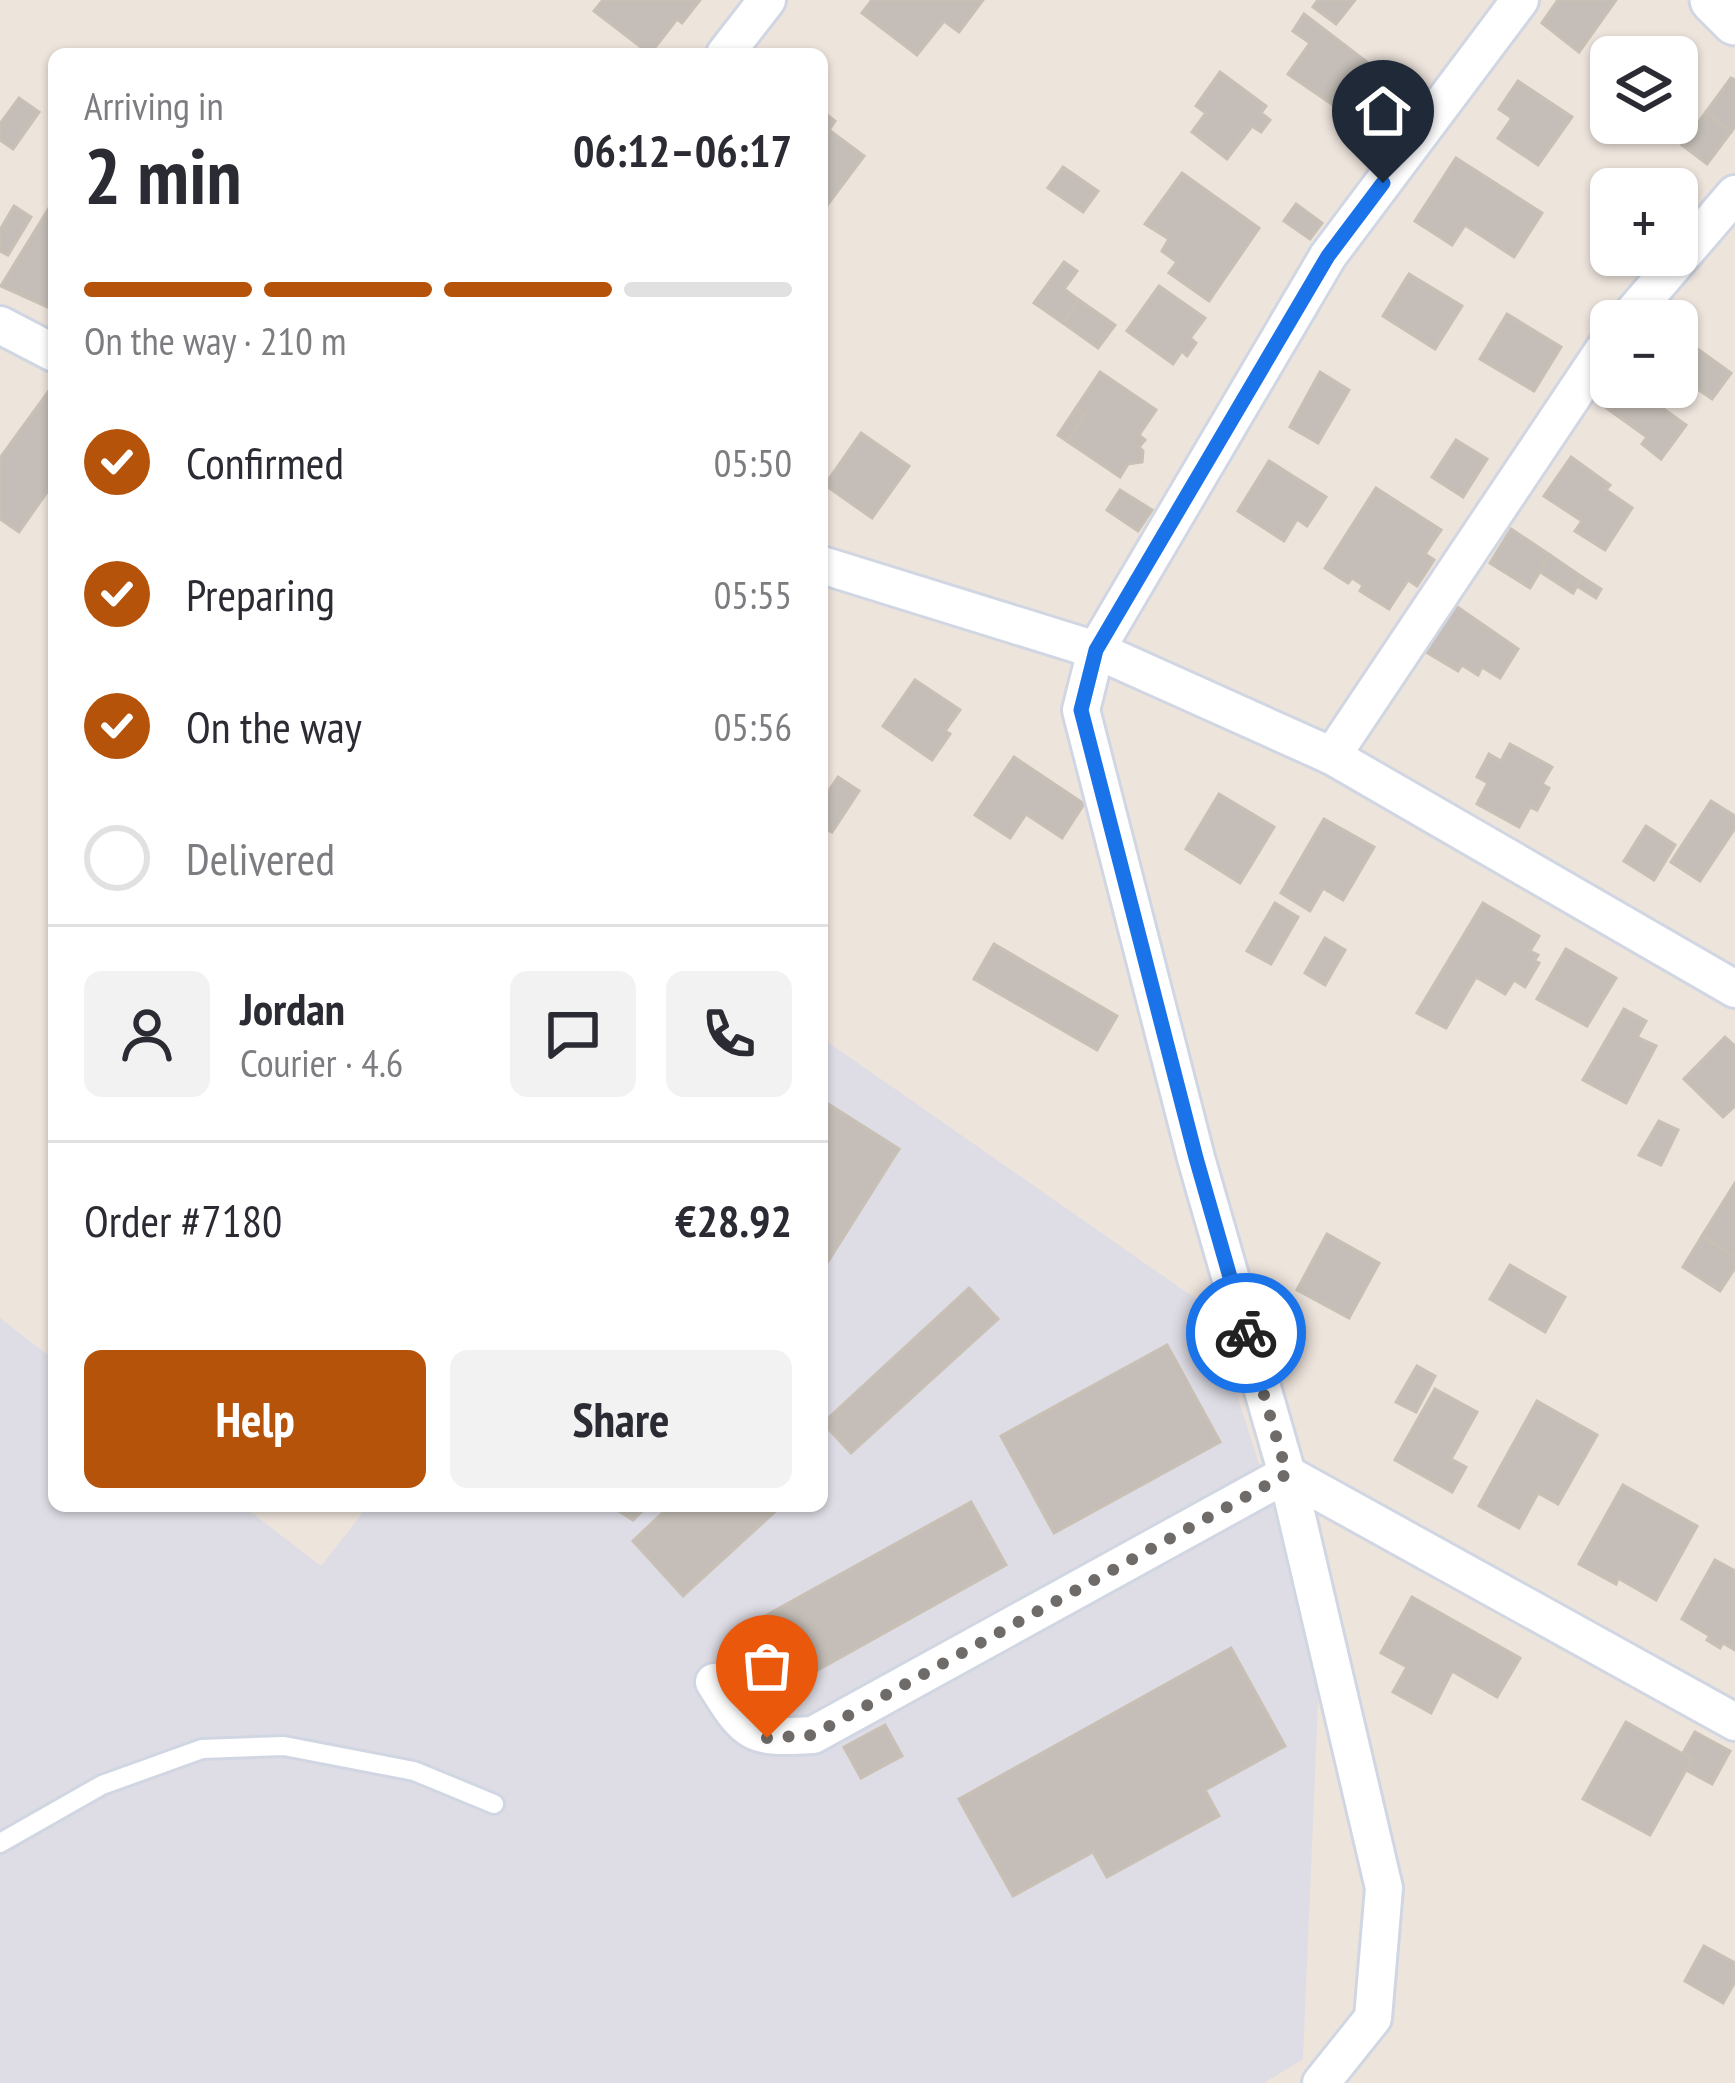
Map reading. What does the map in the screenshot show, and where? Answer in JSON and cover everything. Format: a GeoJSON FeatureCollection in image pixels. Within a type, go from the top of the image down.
{"type":"FeatureCollection","features":[{"type":"Feature","properties":{"kind":"street"},"geometry":{"type":"LineString","coordinates":[[730,48],[766,0]]}},
{"type":"Feature","properties":{"kind":"street"},"geometry":{"type":"LineString","coordinates":[[1321,2083],[1373,2018],[1384,1888],[1287,1474],[1196,1158],[1081,710],[1096,650],[1328,256],[1520,0]]}},
{"type":"Feature","properties":{"kind":"street"},"geometry":{"type":"LineString","coordinates":[[1713,0],[1735,22]]}},
{"type":"Feature","properties":{"kind":"street"},"geometry":{"type":"LineString","coordinates":[[1644,300],[1735,194]]}},
{"type":"Feature","properties":{"kind":"street"},"geometry":{"type":"LineString","coordinates":[[0,325],[48,350]]}},
{"type":"Feature","properties":{"kind":"street"},"geometry":{"type":"LineString","coordinates":[[1332,756],[1590,370]]}},
{"type":"Feature","properties":{"kind":"street"},"geometry":{"type":"LineString","coordinates":[[828,567],[1096,650],[1332,756],[1735,989]]}},
{"type":"Feature","properties":{"kind":"street"},"geometry":{"type":"LineString","coordinates":[[714,1682],[739,1723],[767,1738],[813,1735],[1287,1474]]}},
{"type":"Feature","properties":{"kind":"street"},"geometry":{"type":"LineString","coordinates":[[1287,1474],[1735,1722]]}},
{"type":"Feature","properties":{"kind":"lane"},"geometry":{"type":"LineString","coordinates":[[0,1843],[102,1785],[202,1749],[284,1746],[415,1772],[494,1804]]}},
{"type":"Feature","properties":{"kind":"shaded area"},"geometry":{"type":"Polygon","coordinates":[[[828,1042],[1209,1308],[1320,1654],[1303,2059],[1264,2083],[0,2083],[0,1318],[48,1355],[48,1512],[251,1512],[321,1566],[363,1512],[828,1512],[828,1042]]]}},
{"type":"Feature","properties":{"kind":"building"},"geometry":{"type":"Polygon","coordinates":[[[603,0],[700,0],[682,23],[677,19],[655,48],[642,48],[594,11],[603,0]]]}},
{"type":"Feature","properties":{"kind":"building"},"geometry":{"type":"Polygon","coordinates":[[[872,0],[983,0],[959,32],[944,21],[917,55],[862,13],[872,0]]]}},
{"type":"Feature","properties":{"kind":"building"},"geometry":{"type":"Polygon","coordinates":[[[1318,0],[1355,0],[1336,24],[1313,7],[1318,0]]]}},
{"type":"Feature","properties":{"kind":"building"},"geometry":{"type":"Polygon","coordinates":[[[1558,0],[1616,0],[1579,52],[1542,23],[1558,0]]]}},
{"type":"Feature","properties":{"kind":"building"},"geometry":{"type":"Polygon","coordinates":[[[1304,14],[1389,79],[1358,122],[1288,74],[1310,43],[1293,31],[1304,14]]]}},
{"type":"Feature","properties":{"kind":"building"},"geometry":{"type":"Polygon","coordinates":[[[1220,72],[1266,106],[1261,113],[1270,120],[1261,132],[1252,126],[1227,159],[1192,132],[1206,113],[1196,106],[1220,72]]]}},
{"type":"Feature","properties":{"kind":"building"},"geometry":{"type":"Polygon","coordinates":[[[1731,78],[1735,80],[1735,126],[1731,132],[1706,112],[1731,78]]]}},
{"type":"Feature","properties":{"kind":"building"},"geometry":{"type":"Polygon","coordinates":[[[1518,81],[1572,117],[1538,165],[1498,138],[1512,118],[1499,109],[1518,81]]]}},
{"type":"Feature","properties":{"kind":"building"},"geometry":{"type":"Polygon","coordinates":[[[19,98],[39,112],[13,149],[0,140],[0,124],[19,98]]]}},
{"type":"Feature","properties":{"kind":"building"},"geometry":{"type":"Polygon","coordinates":[[[1706,112],[1731,132],[1707,164],[1682,145],[1698,144],[1698,123],[1706,112]]]}},
{"type":"Feature","properties":{"kind":"building"},"geometry":{"type":"Polygon","coordinates":[[[828,116],[835,121],[829,130],[864,156],[828,204],[828,116]]]}},
{"type":"Feature","properties":{"kind":"building"},"geometry":{"type":"Polygon","coordinates":[[[1456,158],[1542,213],[1514,257],[1465,225],[1452,245],[1415,221],[1456,158]]]}},
{"type":"Feature","properties":{"kind":"building"},"geometry":{"type":"Polygon","coordinates":[[[1063,167],[1098,191],[1083,212],[1048,188],[1063,167]]]}},
{"type":"Feature","properties":{"kind":"building"},"geometry":{"type":"Polygon","coordinates":[[[1182,173],[1259,228],[1209,301],[1169,273],[1177,262],[1162,251],[1169,239],[1145,224],[1182,173]]]}},
{"type":"Feature","properties":{"kind":"building"},"geometry":{"type":"Polygon","coordinates":[[[1296,204],[1322,223],[1310,239],[1284,221],[1296,204]]]}},
{"type":"Feature","properties":{"kind":"building"},"geometry":{"type":"Polygon","coordinates":[[[14,206],[31,217],[8,255],[0,251],[0,230],[14,206]]]}},
{"type":"Feature","properties":{"kind":"building"},"geometry":{"type":"Polygon","coordinates":[[[48,210],[48,307],[1,286],[48,210]]]}},
{"type":"Feature","properties":{"kind":"building"},"geometry":{"type":"Polygon","coordinates":[[[1064,262],[1077,271],[1064,289],[1079,300],[1063,323],[1034,303],[1064,262]]]}},
{"type":"Feature","properties":{"kind":"building"},"geometry":{"type":"Polygon","coordinates":[[[1409,274],[1462,306],[1435,349],[1383,316],[1409,274]]]}},
{"type":"Feature","properties":{"kind":"building"},"geometry":{"type":"Polygon","coordinates":[[[1159,286],[1205,318],[1190,338],[1196,343],[1187,356],[1182,351],[1173,364],[1127,331],[1159,286]]]}},
{"type":"Feature","properties":{"kind":"building"},"geometry":{"type":"Polygon","coordinates":[[[1079,300],[1115,325],[1098,348],[1063,323],[1079,300]]]}},
{"type":"Feature","properties":{"kind":"building"},"geometry":{"type":"Polygon","coordinates":[[[1507,314],[1561,347],[1534,391],[1480,359],[1507,314]]]}},
{"type":"Feature","properties":{"kind":"building"},"geometry":{"type":"Polygon","coordinates":[[[1698,349],[1731,373],[1712,399],[1698,389],[1698,349]]]}},
{"type":"Feature","properties":{"kind":"building"},"geometry":{"type":"Polygon","coordinates":[[[1100,372],[1156,410],[1139,435],[1145,440],[1139,447],[1142,462],[1128,464],[1120,477],[1067,441],[1085,414],[1076,408],[1100,372]]]}},
{"type":"Feature","properties":{"kind":"building"},"geometry":{"type":"Polygon","coordinates":[[[1320,372],[1349,390],[1318,443],[1290,427],[1320,372]]]}},
{"type":"Feature","properties":{"kind":"building"},"geometry":{"type":"Polygon","coordinates":[[[48,392],[48,491],[19,532],[0,519],[0,458],[48,392]]]}},
{"type":"Feature","properties":{"kind":"building"},"geometry":{"type":"Polygon","coordinates":[[[1076,408],[1085,414],[1067,441],[1058,435],[1076,408]]]}},
{"type":"Feature","properties":{"kind":"building"},"geometry":{"type":"Polygon","coordinates":[[[1607,408],[1662,408],[1686,425],[1661,459],[1642,444],[1647,437],[1607,408]]]}},
{"type":"Feature","properties":{"kind":"building"},"geometry":{"type":"Polygon","coordinates":[[[861,433],[909,466],[872,518],[828,487],[861,433]]]}},
{"type":"Feature","properties":{"kind":"building"},"geometry":{"type":"Polygon","coordinates":[[[1456,440],[1487,459],[1463,497],[1432,477],[1456,440]]]}},
{"type":"Feature","properties":{"kind":"building"},"geometry":{"type":"Polygon","coordinates":[[[1571,457],[1632,508],[1605,550],[1575,531],[1582,521],[1544,496],[1571,457]]]}},
{"type":"Feature","properties":{"kind":"building"},"geometry":{"type":"Polygon","coordinates":[[[1269,461],[1326,497],[1307,526],[1297,519],[1284,541],[1238,511],[1269,461]]]}},
{"type":"Feature","properties":{"kind":"building"},"geometry":{"type":"Polygon","coordinates":[[[1376,488],[1441,530],[1425,554],[1434,560],[1417,586],[1408,580],[1389,609],[1360,591],[1363,585],[1352,578],[1348,583],[1325,568],[1376,488]]]}},
{"type":"Feature","properties":{"kind":"building"},"geometry":{"type":"Polygon","coordinates":[[[1120,490],[1152,510],[1138,531],[1107,510],[1120,490]]]}},
{"type":"Feature","properties":{"kind":"building"},"geometry":{"type":"Polygon","coordinates":[[[1511,529],[1550,555],[1530,588],[1490,563],[1511,529]]]}},
{"type":"Feature","properties":{"kind":"building"},"geometry":{"type":"Polygon","coordinates":[[[1550,555],[1582,577],[1573,593],[1539,571],[1550,555]]]}},
{"type":"Feature","properties":{"kind":"building"},"geometry":{"type":"Polygon","coordinates":[[[1582,577],[1601,589],[1596,598],[1577,586],[1582,577]]]}},
{"type":"Feature","properties":{"kind":"building"},"geometry":{"type":"Polygon","coordinates":[[[1453,604],[1518,649],[1500,678],[1482,667],[1478,675],[1462,665],[1458,671],[1426,652],[1453,604]]]}},
{"type":"Feature","properties":{"kind":"building"},"geometry":{"type":"Polygon","coordinates":[[[915,680],[960,710],[932,760],[883,726],[915,680]]]}},
{"type":"Feature","properties":{"kind":"building"},"geometry":{"type":"Polygon","coordinates":[[[1510,744],[1552,767],[1542,784],[1549,788],[1537,810],[1530,807],[1519,827],[1477,804],[1488,783],[1477,777],[1489,754],[1501,761],[1510,744]]]}},
{"type":"Feature","properties":{"kind":"building"},"geometry":{"type":"Polygon","coordinates":[[[1014,757],[1084,804],[1062,838],[1026,814],[1010,838],[975,815],[1014,757]]]}},
{"type":"Feature","properties":{"kind":"building"},"geometry":{"type":"Polygon","coordinates":[[[838,777],[859,791],[832,832],[828,830],[828,792],[838,777]]]}},
{"type":"Feature","properties":{"kind":"building"},"geometry":{"type":"Polygon","coordinates":[[[1219,794],[1274,827],[1240,883],[1186,849],[1219,794]]]}},
{"type":"Feature","properties":{"kind":"building"},"geometry":{"type":"Polygon","coordinates":[[[1711,801],[1735,816],[1735,828],[1700,881],[1671,862],[1711,801]]]}},
{"type":"Feature","properties":{"kind":"building"},"geometry":{"type":"Polygon","coordinates":[[[1324,819],[1374,847],[1343,900],[1323,888],[1310,911],[1281,893],[1324,819]]]}},
{"type":"Feature","properties":{"kind":"building"},"geometry":{"type":"Polygon","coordinates":[[[1646,826],[1675,845],[1654,880],[1624,861],[1646,826]]]}},
{"type":"Feature","properties":{"kind":"building"},"geometry":{"type":"Polygon","coordinates":[[[1275,903],[1298,917],[1271,964],[1247,951],[1275,903]]]}},
{"type":"Feature","properties":{"kind":"building"},"geometry":{"type":"Polygon","coordinates":[[[1483,903],[1539,936],[1530,951],[1538,955],[1534,961],[1539,963],[1525,987],[1514,980],[1505,994],[1476,977],[1446,1028],[1417,1013],[1483,903]]]}},
{"type":"Feature","properties":{"kind":"building"},"geometry":{"type":"Polygon","coordinates":[[[1325,938],[1345,950],[1325,985],[1305,973],[1325,938]]]}},
{"type":"Feature","properties":{"kind":"building"},"geometry":{"type":"Polygon","coordinates":[[[994,944],[1117,1016],[1097,1050],[974,979],[994,944]]]}},
{"type":"Feature","properties":{"kind":"building"},"geometry":{"type":"Polygon","coordinates":[[[1566,949],[1616,978],[1587,1026],[1537,999],[1566,949]]]}},
{"type":"Feature","properties":{"kind":"building"},"geometry":{"type":"Polygon","coordinates":[[[1624,1009],[1646,1021],[1637,1037],[1656,1046],[1626,1103],[1583,1080],[1624,1009]]]}},
{"type":"Feature","properties":{"kind":"building"},"geometry":{"type":"Polygon","coordinates":[[[1725,1037],[1735,1046],[1735,1106],[1723,1117],[1684,1079],[1725,1037]]]}},
{"type":"Feature","properties":{"kind":"building"},"geometry":{"type":"Polygon","coordinates":[[[828,1104],[899,1149],[828,1261],[828,1104]]]}},
{"type":"Feature","properties":{"kind":"building"},"geometry":{"type":"Polygon","coordinates":[[[1659,1121],[1678,1130],[1661,1165],[1639,1155],[1659,1121]]]}},
{"type":"Feature","properties":{"kind":"building"},"geometry":{"type":"Polygon","coordinates":[[[1735,1183],[1735,1257],[1702,1236],[1735,1183]]]}},
{"type":"Feature","properties":{"kind":"building"},"geometry":{"type":"Polygon","coordinates":[[[1327,1234],[1379,1263],[1349,1318],[1297,1290],[1327,1234]]]}},
{"type":"Feature","properties":{"kind":"building"},"geometry":{"type":"Polygon","coordinates":[[[1702,1236],[1735,1257],[1735,1268],[1720,1291],[1683,1267],[1702,1236]]]}},
{"type":"Feature","properties":{"kind":"building"},"geometry":{"type":"Polygon","coordinates":[[[1510,1265],[1565,1297],[1545,1332],[1490,1299],[1510,1265]]]}},
{"type":"Feature","properties":{"kind":"building"},"geometry":{"type":"Polygon","coordinates":[[[969,1288],[998,1319],[851,1453],[828,1428],[828,1418],[969,1288]]]}},
{"type":"Feature","properties":{"kind":"building"},"geometry":{"type":"Polygon","coordinates":[[[1167,1345],[1220,1442],[1054,1533],[1001,1436],[1167,1345]]]}},
{"type":"Feature","properties":{"kind":"building"},"geometry":{"type":"Polygon","coordinates":[[[1417,1366],[1435,1376],[1416,1412],[1396,1402],[1417,1366]]]}},
{"type":"Feature","properties":{"kind":"building"},"geometry":{"type":"Polygon","coordinates":[[[1435,1389],[1477,1412],[1451,1459],[1466,1467],[1452,1492],[1395,1460],[1435,1389]]]}},
{"type":"Feature","properties":{"kind":"building"},"geometry":{"type":"Polygon","coordinates":[[[1537,1401],[1597,1435],[1558,1504],[1538,1493],[1519,1528],[1479,1506],[1537,1401]]]}},
{"type":"Feature","properties":{"kind":"building"},"geometry":{"type":"Polygon","coordinates":[[[1623,1485],[1697,1526],[1656,1600],[1618,1578],[1616,1584],[1579,1564],[1623,1485]]]}},
{"type":"Feature","properties":{"kind":"building"},"geometry":{"type":"Polygon","coordinates":[[[971,1502],[1006,1565],[773,1695],[738,1631],[971,1502]]]}},
{"type":"Feature","properties":{"kind":"building"},"geometry":{"type":"Polygon","coordinates":[[[664,1512],[774,1512],[683,1596],[633,1541],[664,1512]]]}},
{"type":"Feature","properties":{"kind":"building"},"geometry":{"type":"Polygon","coordinates":[[[1715,1560],[1735,1571],[1735,1650],[1723,1643],[1720,1648],[1682,1619],[1715,1560]]]}},
{"type":"Feature","properties":{"kind":"building"},"geometry":{"type":"Polygon","coordinates":[[[1412,1597],[1520,1658],[1497,1697],[1452,1671],[1431,1713],[1393,1692],[1407,1667],[1381,1653],[1412,1597]]]}},
{"type":"Feature","properties":{"kind":"building"},"geometry":{"type":"Polygon","coordinates":[[[1231,1648],[1285,1746],[1205,1790],[1219,1816],[1107,1877],[1093,1852],[1013,1896],[959,1799],[1231,1648]]]}},
{"type":"Feature","properties":{"kind":"building"},"geometry":{"type":"Polygon","coordinates":[[[1626,1722],[1692,1759],[1650,1835],[1583,1799],[1626,1722]]]}},
{"type":"Feature","properties":{"kind":"building"},"geometry":{"type":"Polygon","coordinates":[[[885,1725],[902,1756],[861,1778],[844,1747],[885,1725]]]}},
{"type":"Feature","properties":{"kind":"building"},"geometry":{"type":"Polygon","coordinates":[[[1695,1732],[1730,1751],[1712,1784],[1686,1770],[1692,1759],[1683,1753],[1695,1732]]]}},
{"type":"Feature","properties":{"kind":"building"},"geometry":{"type":"Polygon","coordinates":[[[1704,1946],[1735,1963],[1735,1982],[1723,2003],[1685,1981],[1704,1946]]]}},
{"type":"Feature","properties":{"kind":"way so far"},"geometry":{"type":"LineString","coordinates":[[767,1738],[813,1735],[1287,1474],[1246,1333]]}},
{"type":"Feature","properties":{"kind":"route"},"geometry":{"type":"LineString","coordinates":[[1246,1333],[1081,710],[1096,650],[1328,256],[1383,183]]}}]}
